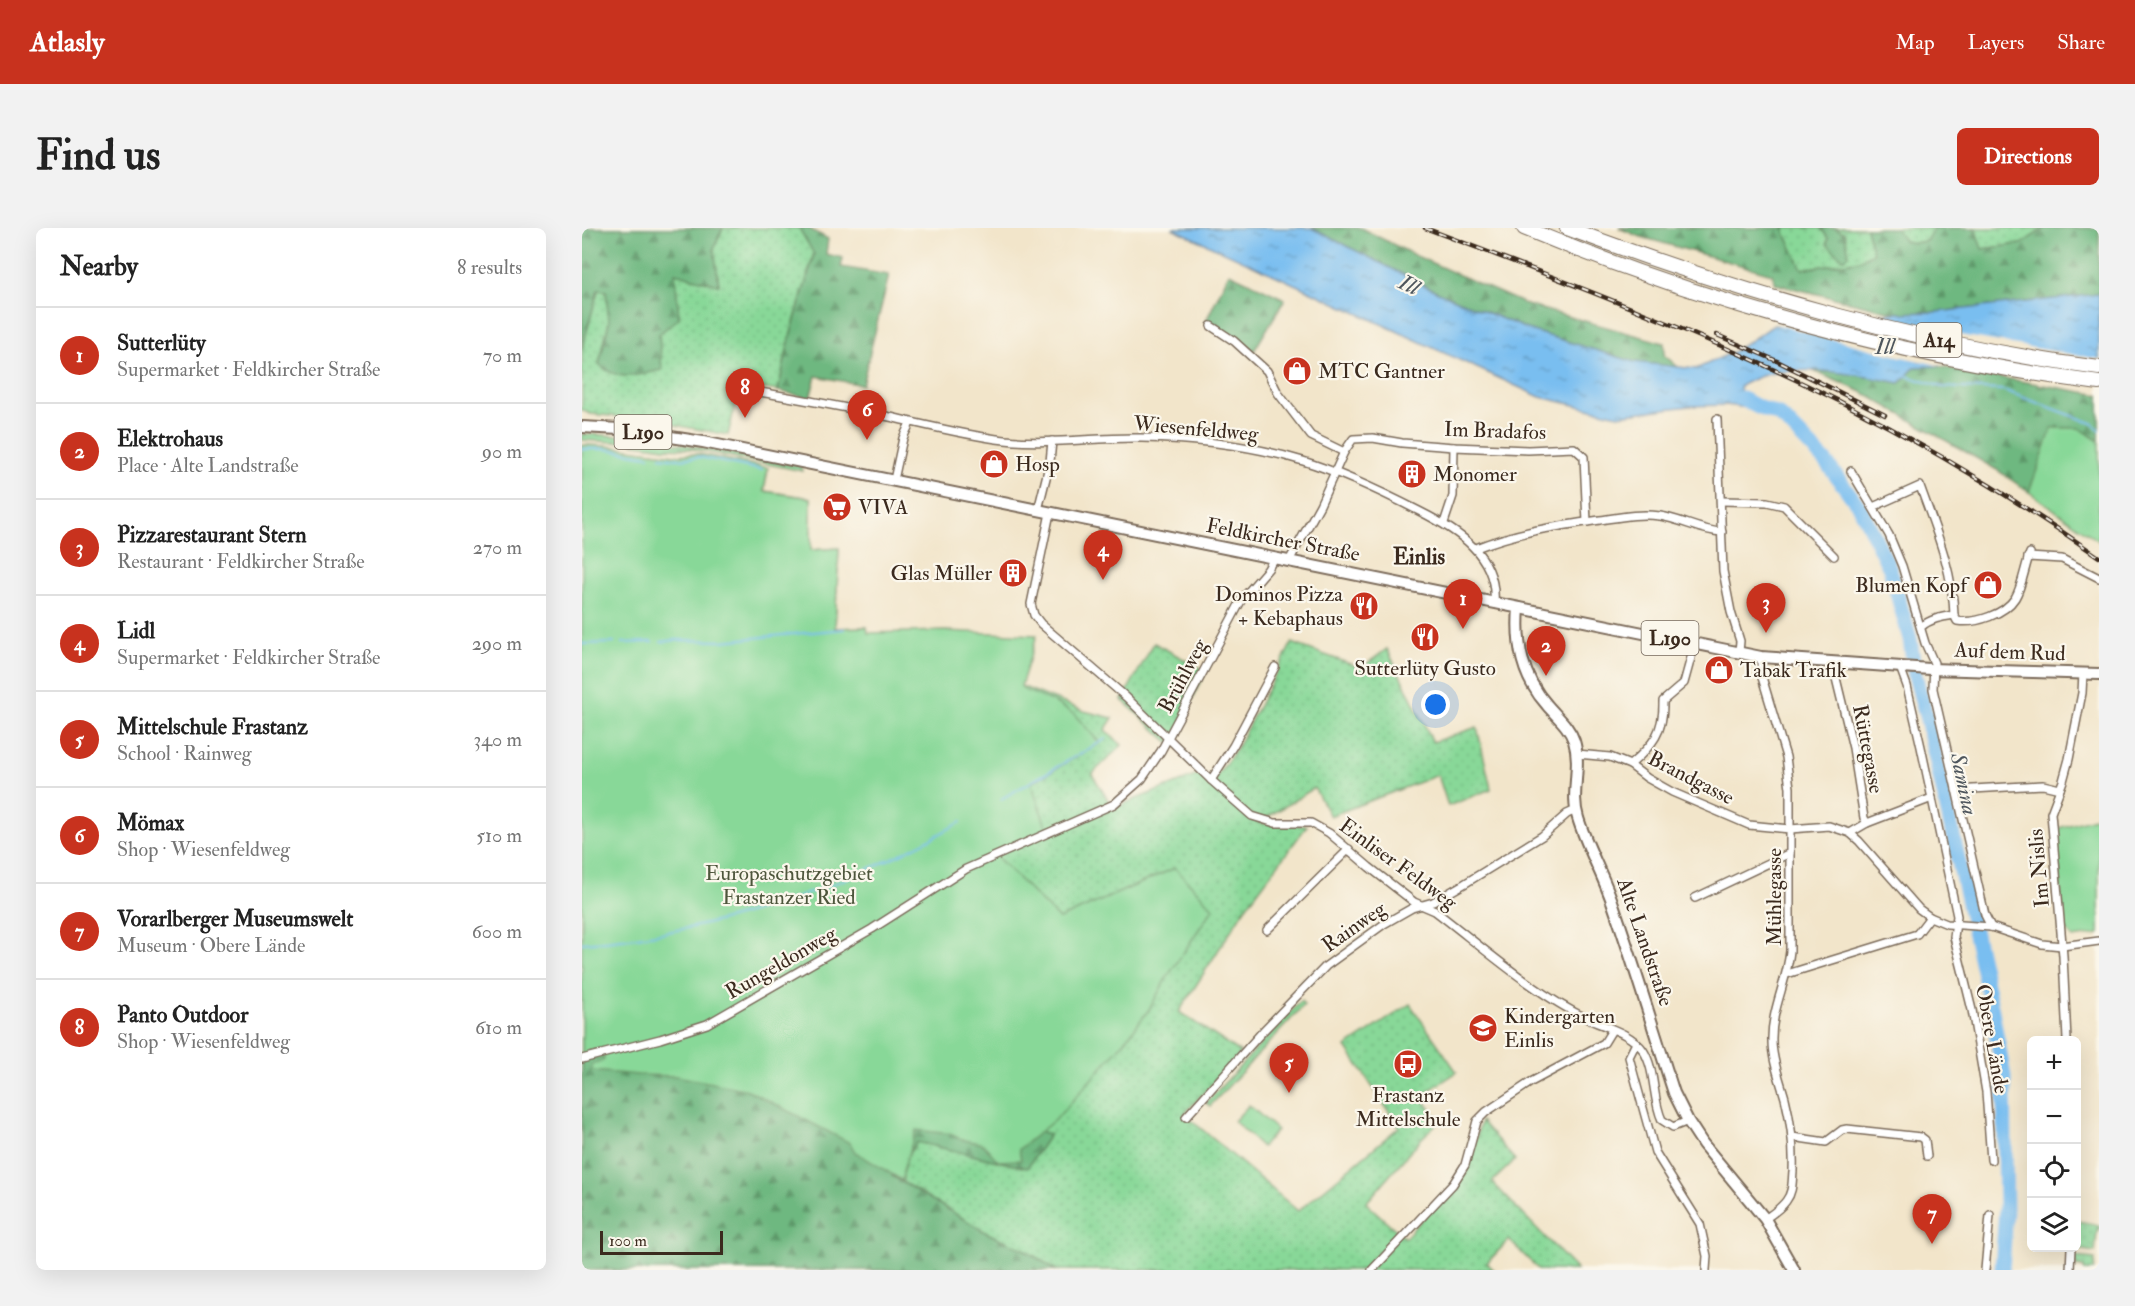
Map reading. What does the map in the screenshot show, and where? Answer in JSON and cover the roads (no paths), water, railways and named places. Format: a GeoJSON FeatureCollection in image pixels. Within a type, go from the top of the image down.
{"type":"FeatureCollection","features":[{"type":"Feature","properties":{"kind":"highway","name":"A14"},"geometry":{"type":"LineString","coordinates":[[1524,228],[1683,286],[1787,318],[1968,361],[2093,382]]}},
{"type":"Feature","properties":{"kind":"highway","name":"A14"},"geometry":{"type":"LineString","coordinates":[[1567,228],[1665,264],[1780,301],[1873,326],[2099,368]]}},
{"type":"Feature","properties":{"kind":"main road","name":"Feldkircher Straße"},"geometry":{"type":"LineString","coordinates":[[582,427],[650,432],[703,442],[1761,657],[1932,669]]}},
{"type":"Feature","properties":{"kind":"main road","name":"Alte Landstraße"},"geometry":{"type":"LineString","coordinates":[[1519,608],[1521,652],[1526,674],[1536,693],[1569,731],[1577,754],[1576,810],[1614,905],[1674,1093],[1703,1144],[1765,1219],[1794,1270]]}},
{"type":"Feature","properties":{"kind":"main road","name":"Auf dem Rud"},"geometry":{"type":"LineString","coordinates":[[1932,669],[2084,674]]}},
{"type":"Feature","properties":{"kind":"main road","name":"L190"},"geometry":{"type":"LineString","coordinates":[[2084,674],[2099,674]]}},
{"type":"Feature","properties":{"kind":"street"},"geometry":{"type":"LineString","coordinates":[[1211,326],[1258,361],[1267,371],[1278,393],[1311,436],[1344,452],[1320,505],[1289,561]]}},
{"type":"Feature","properties":{"kind":"street","name":"Wiesenfeldweg"},"geometry":{"type":"LineString","coordinates":[[743,389],[863,411],[910,423],[921,423],[1009,440],[1140,438],[1187,440],[1278,454],[1334,471],[1444,524],[1466,538],[1476,548],[1493,585],[1494,603]]}},
{"type":"Feature","properties":{"kind":"street"},"geometry":{"type":"LineString","coordinates":[[1717,419],[1723,571],[1731,612],[1740,641],[1739,652]]}},
{"type":"Feature","properties":{"kind":"street"},"geometry":{"type":"LineString","coordinates":[[894,480],[903,438],[910,423]]}},
{"type":"Feature","properties":{"kind":"street","name":"Im Bradafos"},"geometry":{"type":"LineString","coordinates":[[1344,452],[1353,439],[1363,437],[1454,447],[1528,450],[1574,448],[1584,457],[1587,522]]}},
{"type":"Feature","properties":{"kind":"street"},"geometry":{"type":"LineString","coordinates":[[1038,510],[1050,462],[1052,441]]}},
{"type":"Feature","properties":{"kind":"street"},"geometry":{"type":"LineString","coordinates":[[1444,524],[1453,496],[1454,447]]}},
{"type":"Feature","properties":{"kind":"street","name":"Auf dem Rud"},"geometry":{"type":"LineString","coordinates":[[1851,471],[1874,507],[1902,566],[1920,627],[1934,663],[1932,669]]}},
{"type":"Feature","properties":{"kind":"street","name":"Auf dem Rud"},"geometry":{"type":"LineString","coordinates":[[1874,507],[1920,486],[1941,543],[1957,621],[1972,622],[1985,619],[2014,600],[2029,555],[2062,559],[2099,578]]}},
{"type":"Feature","properties":{"kind":"street"},"geometry":{"type":"LineString","coordinates":[[1720,501],[1767,502],[1784,506],[1834,555]]}},
{"type":"Feature","properties":{"kind":"street","name":"Einliser Feldweg"},"geometry":{"type":"LineString","coordinates":[[1050,513],[1031,604],[1034,615],[1041,624],[1169,737],[1211,780],[1252,816],[1275,823],[1311,823],[1329,832],[1369,867],[1422,906],[1435,912],[1570,1011],[1636,1042]]}},
{"type":"Feature","properties":{"kind":"street"},"geometry":{"type":"LineString","coordinates":[[1476,548],[1508,536],[1531,531],[1634,515],[1659,516],[1712,532],[1722,532]]}},
{"type":"Feature","properties":{"kind":"street","name":"Brühlweg"},"geometry":{"type":"LineString","coordinates":[[1114,804],[1142,778],[1169,737],[1242,599],[1268,569],[1274,558]]}},
{"type":"Feature","properties":{"kind":"street","name":"Auf dem Rud"},"geometry":{"type":"LineString","coordinates":[[1920,627],[1932,620],[1954,615]]}},
{"type":"Feature","properties":{"kind":"street"},"geometry":{"type":"LineString","coordinates":[[1630,765],[1647,750],[1658,734],[1663,718],[1663,701],[1684,683],[1695,643]]}},
{"type":"Feature","properties":{"kind":"street","name":"Mühlegasse"},"geometry":{"type":"LineString","coordinates":[[1761,657],[1761,674],[1786,757],[1790,788],[1791,951],[1772,1027],[1772,1046],[1792,1137],[1792,1189],[1787,1200],[1765,1219]]}},
{"type":"Feature","properties":{"kind":"street","name":"Rüttegasse"},"geometry":{"type":"LineString","coordinates":[[1834,663],[1853,748],[1864,818],[1867,823],[1850,832]]}},
{"type":"Feature","properties":{"kind":"street"},"geometry":{"type":"LineString","coordinates":[[1211,780],[1233,746],[1275,667]]}},
{"type":"Feature","properties":{"kind":"street","name":"Obere Lände"},"geometry":{"type":"LineString","coordinates":[[1902,667],[1959,925],[1954,938],[1972,1010],[1986,1092],[1991,1160]]}},
{"type":"Feature","properties":{"kind":"street"},"geometry":{"type":"LineString","coordinates":[[1932,669],[1933,689],[1988,927]]}},
{"type":"Feature","properties":{"kind":"street","name":"Im Nislis"},"geometry":{"type":"LineString","coordinates":[[2067,1036],[2051,813],[2071,750],[2084,674]]}},
{"type":"Feature","properties":{"kind":"street","name":"Brandgasse"},"geometry":{"type":"LineString","coordinates":[[1577,754],[1610,757],[1630,765],[1672,792],[1749,825],[1790,829],[1829,826],[1850,832]]}},
{"type":"Feature","properties":{"kind":"street"},"geometry":{"type":"LineString","coordinates":[[1956,790],[2043,785],[2060,789]]}},
{"type":"Feature","properties":{"kind":"street"},"geometry":{"type":"LineString","coordinates":[[1867,823],[1932,798]]}},
{"type":"Feature","properties":{"kind":"street","name":"Rungeldonweg"},"geometry":{"type":"LineString","coordinates":[[582,1059],[707,1024],[872,929],[976,864],[1114,804]]}},
{"type":"Feature","properties":{"kind":"street","name":"Rainweg"},"geometry":{"type":"LineString","coordinates":[[1186,1117],[1326,966],[1384,924],[1464,884],[1515,854],[1542,836],[1567,814],[1576,810]]}},
{"type":"Feature","properties":{"kind":"street"},"geometry":{"type":"LineString","coordinates":[[1850,832],[1919,909],[1930,917],[1947,924],[1988,927],[2042,944],[2062,946],[2099,941]]}},
{"type":"Feature","properties":{"kind":"street"},"geometry":{"type":"LineString","coordinates":[[1268,930],[1348,849]]}},
{"type":"Feature","properties":{"kind":"street"},"geometry":{"type":"LineString","coordinates":[[1695,898],[1790,853]]}},
{"type":"Feature","properties":{"kind":"street"},"geometry":{"type":"LineString","coordinates":[[1787,974],[1917,934],[1930,917]]}},
{"type":"Feature","properties":{"kind":"street"},"geometry":{"type":"LineString","coordinates":[[1372,1270],[1453,1184],[1465,1165],[1477,1120],[1531,1082],[1604,1043],[1612,1030]]}},
{"type":"Feature","properties":{"kind":"street"},"geometry":{"type":"LineString","coordinates":[[1636,1042],[1647,1058],[1662,1120],[1673,1127],[1688,1120]]}},
{"type":"Feature","properties":{"kind":"street"},"geometry":{"type":"LineString","coordinates":[[1636,1042],[1629,1057],[1655,1152],[1700,1224],[1707,1256],[1706,1270]]}},
{"type":"Feature","properties":{"kind":"street"},"geometry":{"type":"LineString","coordinates":[[1792,1137],[1826,1142],[1847,1129],[1921,1137],[1925,1140],[1927,1156]]}},
{"type":"Feature","properties":{"kind":"street"},"geometry":{"type":"LineString","coordinates":[[1984,1270],[1990,1215]]}},
{"type":"Feature","properties":{"kind":"street"},"geometry":{"type":"LineString","coordinates":[[2070,1270],[2072,1252]]}},
{"type":"Feature","properties":{"kind":"water","name":"Ill"},"geometry":{"type":"Polygon","coordinates":[[[1172,228],[1311,228],[1438,292],[1529,330],[1635,362],[1696,369],[1733,352],[1774,325],[1896,313],[1937,312],[2099,294],[2099,360],[1915,367],[1900,383],[1833,372],[1799,370],[1762,376],[1740,386],[1741,394],[1756,401],[1758,407],[1755,409],[1726,405],[1689,406],[1618,415],[1540,397],[1172,228]]]}},
{"type":"Feature","properties":{"kind":"waterway"},"geometry":{"type":"LineString","coordinates":[[1907,376],[1942,387],[2003,390],[2092,423],[2099,430]]}},
{"type":"Feature","properties":{"kind":"waterway","name":"Samina"},"geometry":{"type":"LineString","coordinates":[[1740,398],[1779,415],[1825,461],[1861,509],[1890,569],[1910,639],[1915,675],[1928,723],[1992,1011],[2004,1076],[2006,1209],[2002,1270]]}},
{"type":"Feature","properties":{"kind":"waterway"},"geometry":{"type":"LineString","coordinates":[[582,449],[605,449],[649,456]]}},
{"type":"Feature","properties":{"kind":"waterway"},"geometry":{"type":"LineString","coordinates":[[660,457],[679,459],[699,457],[762,470]]}},
{"type":"Feature","properties":{"kind":"waterway"},"geometry":{"type":"LineString","coordinates":[[661,642],[722,641],[844,629]]}},
{"type":"Feature","properties":{"kind":"waterway"},"geometry":{"type":"LineString","coordinates":[[622,643],[652,642]]}},
{"type":"Feature","properties":{"kind":"waterway"},"geometry":{"type":"LineString","coordinates":[[582,644],[614,643]]}},
{"type":"Feature","properties":{"kind":"waterway"},"geometry":{"type":"LineString","coordinates":[[1001,799],[1106,739]]}},
{"type":"Feature","properties":{"kind":"waterway"},"geometry":{"type":"LineString","coordinates":[[582,943],[632,938],[682,929],[778,904],[871,868],[961,822]]}},
{"type":"Feature","properties":{"kind":"railway"},"geometry":{"type":"LineString","coordinates":[[1425,228],[1582,288],[1686,331],[1839,401],[1972,474],[2099,557]]}},
{"type":"Feature","properties":{"kind":"railway"},"geometry":{"type":"LineString","coordinates":[[1717,335],[1777,361],[1885,415]]}},
{"type":"Feature","properties":{"kind":"place","name":"MTC Gantner"},"geometry":{"type":"Point","coordinates":[1297,371]}},
{"type":"Feature","properties":{"kind":"place","name":"Panto Outdoor"},"geometry":{"type":"Point","coordinates":[745,418]}},
{"type":"Feature","properties":{"kind":"place","name":"Mömax"},"geometry":{"type":"Point","coordinates":[867,440]}},
{"type":"Feature","properties":{"kind":"place","name":"Hosp"},"geometry":{"type":"Point","coordinates":[994,464]}},
{"type":"Feature","properties":{"kind":"place","name":"Monomer"},"geometry":{"type":"Point","coordinates":[1412,474]}},
{"type":"Feature","properties":{"kind":"place","name":"VIVA"},"geometry":{"type":"Point","coordinates":[837,507]}},
{"type":"Feature","properties":{"kind":"place","name":"Glas Müller"},"geometry":{"type":"Point","coordinates":[1013,573]}},
{"type":"Feature","properties":{"kind":"place","name":"Lidl"},"geometry":{"type":"Point","coordinates":[1103,580]}},
{"type":"Feature","properties":{"kind":"place","name":"Blumen Kopf"},"geometry":{"type":"Point","coordinates":[1988,585]}},
{"type":"Feature","properties":{"kind":"place","name":"Dominos Pizza + Kebaphaus"},"geometry":{"type":"Point","coordinates":[1364,606]}},
{"type":"Feature","properties":{"kind":"place","name":"Sutterlüty"},"geometry":{"type":"Point","coordinates":[1463,629]}},
{"type":"Feature","properties":{"kind":"place","name":"Pizzarestaurant Stern"},"geometry":{"type":"Point","coordinates":[1766,633]}},
{"type":"Feature","properties":{"kind":"place","name":"Sutterlüty Gusto"},"geometry":{"type":"Point","coordinates":[1425,637]}},
{"type":"Feature","properties":{"kind":"place","name":"Tabak Trafik"},"geometry":{"type":"Point","coordinates":[1719,670]}},
{"type":"Feature","properties":{"kind":"place","name":"Elektrohaus"},"geometry":{"type":"Point","coordinates":[1546,676]}},
{"type":"Feature","properties":{"kind":"place","name":"Kindergarten Einlis"},"geometry":{"type":"Point","coordinates":[1483,1028]}},
{"type":"Feature","properties":{"kind":"place","name":"Frastanz Mittelschule"},"geometry":{"type":"Point","coordinates":[1408,1064]}},
{"type":"Feature","properties":{"kind":"place","name":"Mittelschule Frastanz"},"geometry":{"type":"Point","coordinates":[1289,1093]}},
{"type":"Feature","properties":{"kind":"place","name":"Vorarlberger Museumswelt"},"geometry":{"type":"Point","coordinates":[1932,1244]}},
{"type":"Feature","properties":{"kind":"district","name":"Einlis"},"geometry":{"type":"Point","coordinates":[1419,557]}},
{"type":"Feature","properties":{"kind":"park label","name":"Europaschutzgebiet Frastanzer Ried"},"geometry":{"type":"Point","coordinates":[789,885]}}]}
